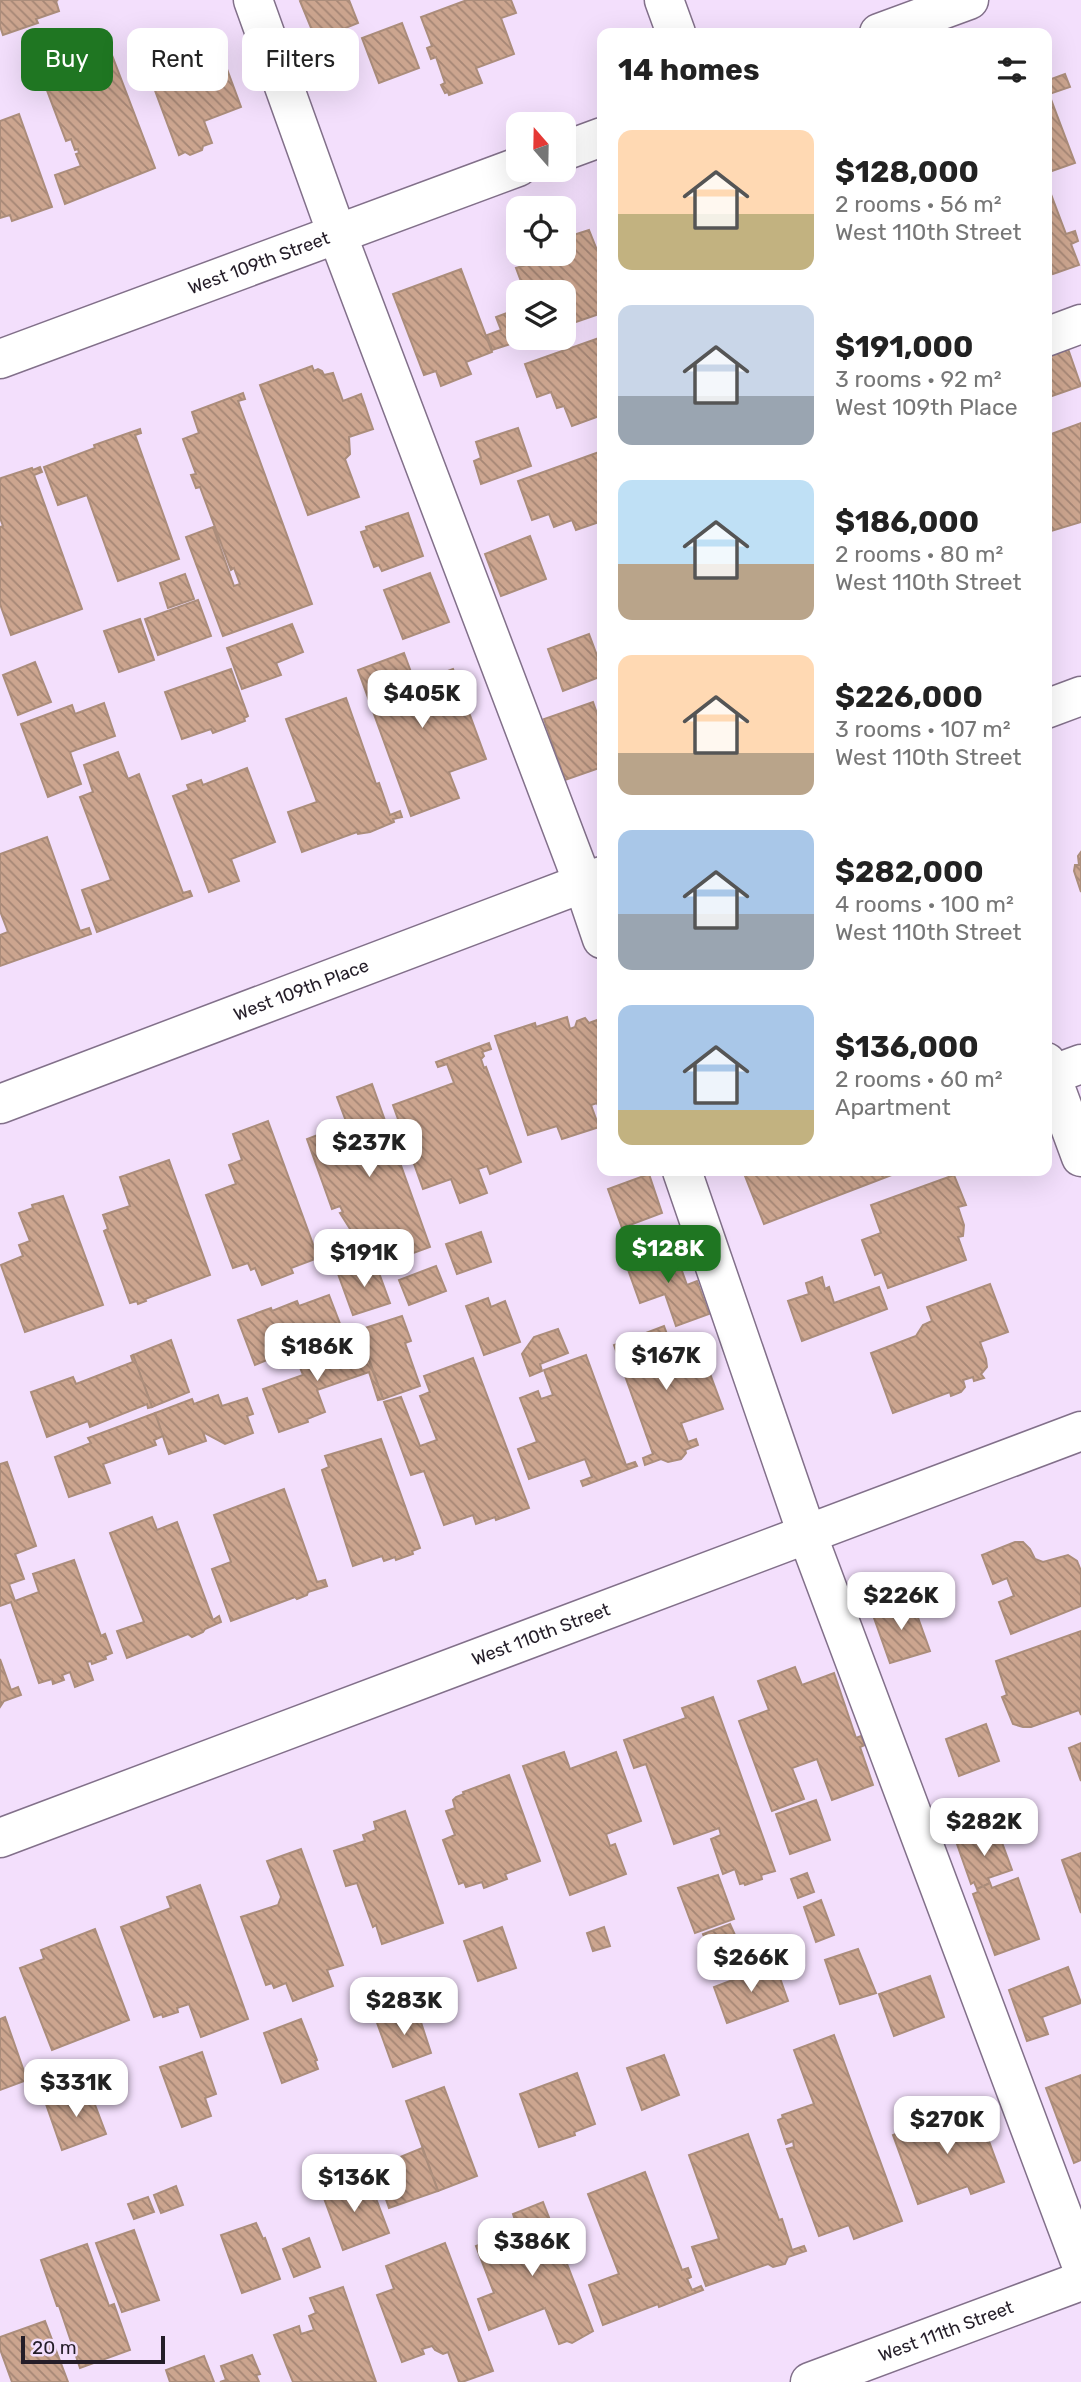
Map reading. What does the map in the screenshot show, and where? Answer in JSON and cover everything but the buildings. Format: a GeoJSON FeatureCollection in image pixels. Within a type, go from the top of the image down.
{"type":"FeatureCollection","features":[{"type":"Feature","properties":{"kind":"street"},"geometry":{"type":"LineString","coordinates":[[253,0],[337,234],[592,879],[597,909]]}},
{"type":"Feature","properties":{"kind":"street"},"geometry":{"type":"LineString","coordinates":[[664,0],[674,28]]}},
{"type":"Feature","properties":{"kind":"street"},"geometry":{"type":"LineString","coordinates":[[893,28],[969,0]]}},
{"type":"Feature","properties":{"kind":"street"},"geometry":{"type":"LineString","coordinates":[[576,146],[597,138]]}},
{"type":"Feature","properties":{"kind":"street","name":"West 109th Street"},"geometry":{"type":"LineString","coordinates":[[0,359],[506,171]]}},
{"type":"Feature","properties":{"kind":"street"},"geometry":{"type":"LineString","coordinates":[[1052,335],[1081,324]]}},
{"type":"Feature","properties":{"kind":"street"},"geometry":{"type":"LineString","coordinates":[[1052,707],[1081,696]]}},
{"type":"Feature","properties":{"kind":"street","name":"West 109th Place"},"geometry":{"type":"LineString","coordinates":[[0,1104],[592,879]]}},
{"type":"Feature","properties":{"kind":"street"},"geometry":{"type":"LineString","coordinates":[[1060,1067],[1081,1157]]}},
{"type":"Feature","properties":{"kind":"street"},"geometry":{"type":"LineString","coordinates":[[684,1176],[807,1534],[1081,2264]]}},
{"type":"Feature","properties":{"kind":"street","name":"West 110th Street"},"geometry":{"type":"LineString","coordinates":[[0,1838],[1081,1431]]}},
{"type":"Feature","properties":{"kind":"street","name":"West 111th Street"},"geometry":{"type":"LineString","coordinates":[[810,2382],[1081,2281]]}}]}
